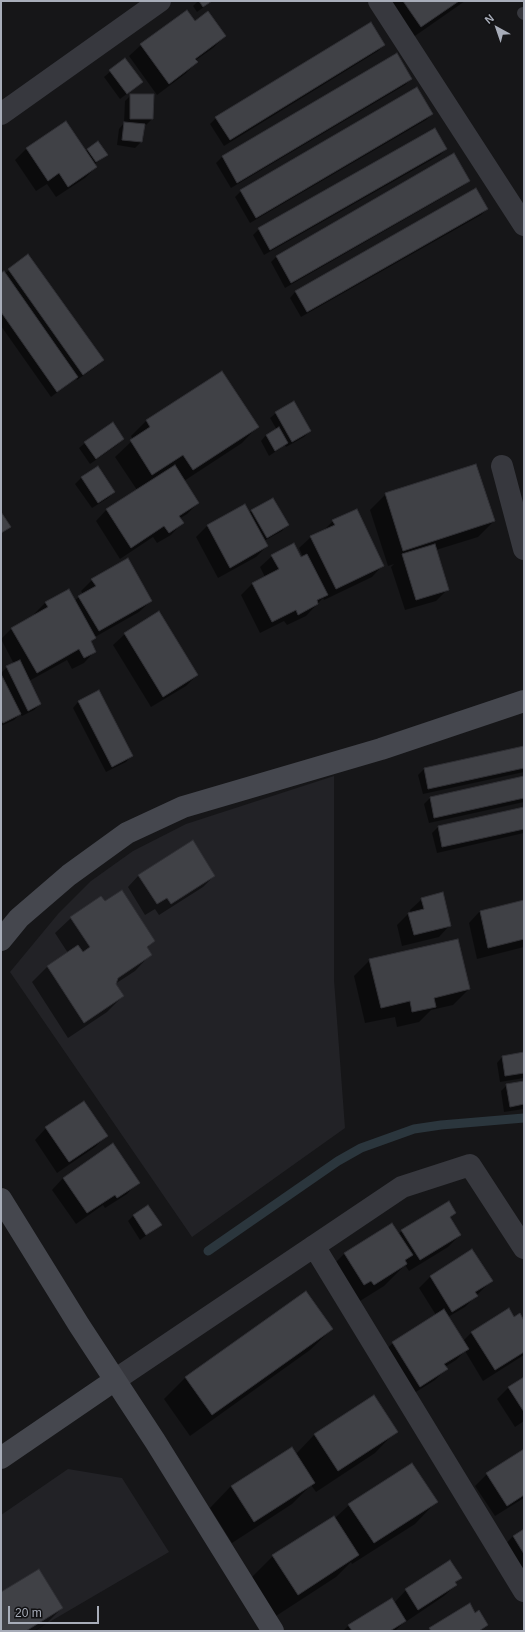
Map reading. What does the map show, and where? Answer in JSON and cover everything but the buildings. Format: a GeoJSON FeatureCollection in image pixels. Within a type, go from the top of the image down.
{"type":"FeatureCollection","features":[{"type":"Feature","properties":{"kind":"street"},"geometry":{"type":"LineString","coordinates":[[1,114],[160,1]]}},
{"type":"Feature","properties":{"kind":"street"},"geometry":{"type":"LineString","coordinates":[[379,1],[524,225]]}},
{"type":"Feature","properties":{"kind":"street"},"geometry":{"type":"LineString","coordinates":[[502,466],[524,549]]}},
{"type":"Feature","properties":{"kind":"street"},"geometry":{"type":"LineString","coordinates":[[1,940],[19,918],[69,874],[127,833],[176,810],[380,749],[524,701]]}},
{"type":"Feature","properties":{"kind":"street"},"geometry":{"type":"LineString","coordinates":[[1,1458],[402,1187],[470,1165],[524,1248]]}},
{"type":"Feature","properties":{"kind":"street"},"geometry":{"type":"LineString","coordinates":[[1,1198],[273,1631]]}},
{"type":"Feature","properties":{"kind":"street"},"geometry":{"type":"LineString","coordinates":[[314,1246],[524,1591]]}},
{"type":"Feature","properties":{"kind":"shaded area"},"geometry":{"type":"Polygon","coordinates":[[[334,776],[334,980],[345,1128],[192,1237],[10,972],[58,914],[91,881],[133,851],[186,824],[334,776]]]}},
{"type":"Feature","properties":{"kind":"shaded area"},"geometry":{"type":"Polygon","coordinates":[[[68,1469],[122,1478],[169,1552],[34,1631],[1,1631],[1,1515],[68,1469]]]}},
{"type":"Feature","properties":{"kind":"waterway"},"geometry":{"type":"LineString","coordinates":[[208,1251],[338,1161],[361,1148],[414,1129],[441,1125],[524,1118]]}}]}
